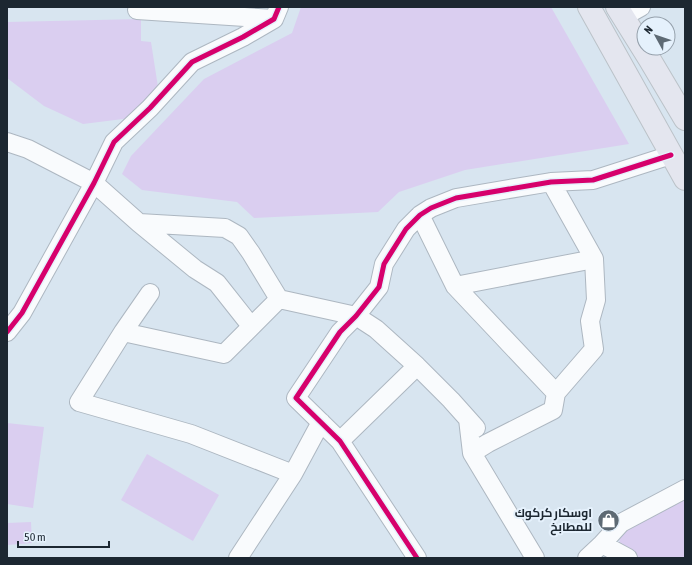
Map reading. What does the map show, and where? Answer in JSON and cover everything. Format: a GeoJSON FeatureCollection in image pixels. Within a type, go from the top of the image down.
{"type":"FeatureCollection","features":[{"type":"Feature","properties":{"kind":"main road"},"geometry":{"type":"LineString","coordinates":[[589,7],[685,179]]}},
{"type":"Feature","properties":{"kind":"main road"},"geometry":{"type":"LineString","coordinates":[[627,10],[650,60],[685,119]]}},
{"type":"Feature","properties":{"kind":"street"},"geometry":{"type":"LineString","coordinates":[[137,10],[276,13]]}},
{"type":"Feature","properties":{"kind":"street"},"geometry":{"type":"LineString","coordinates":[[7,332],[22,313],[94,183],[114,142],[150,108],[192,62],[243,36],[276,13]]}},
{"type":"Feature","properties":{"kind":"street"},"geometry":{"type":"LineString","coordinates":[[7,142],[28,149],[94,183],[195,268],[216,283],[251,326]]}},
{"type":"Feature","properties":{"kind":"street"},"geometry":{"type":"LineString","coordinates":[[417,558],[340,441],[296,398],[340,332],[356,316],[378,288],[384,264],[406,229],[420,215],[431,208],[456,198],[551,182],[593,180],[672,156]]}},
{"type":"Feature","properties":{"kind":"street"},"geometry":{"type":"LineString","coordinates":[[472,453],[488,443],[553,410],[556,394],[594,350],[590,321],[596,300],[594,259],[551,182]]}},
{"type":"Feature","properties":{"kind":"street"},"geometry":{"type":"LineString","coordinates":[[420,215],[456,286],[556,394]]}},
{"type":"Feature","properties":{"kind":"street"},"geometry":{"type":"LineString","coordinates":[[139,222],[225,228],[239,236],[279,299],[356,316],[376,329],[417,366],[468,419],[488,443]]}},
{"type":"Feature","properties":{"kind":"street"},"geometry":{"type":"LineString","coordinates":[[456,286],[594,259]]}},
{"type":"Feature","properties":{"kind":"street"},"geometry":{"type":"LineString","coordinates":[[150,294],[123,332],[79,402],[191,434],[293,474]]}},
{"type":"Feature","properties":{"kind":"street"},"geometry":{"type":"LineString","coordinates":[[123,332],[224,354],[279,299]]}},
{"type":"Feature","properties":{"kind":"street"},"geometry":{"type":"LineString","coordinates":[[302,304],[340,332]]}},
{"type":"Feature","properties":{"kind":"street"},"geometry":{"type":"LineString","coordinates":[[340,441],[417,366]]}},
{"type":"Feature","properties":{"kind":"street"},"geometry":{"type":"LineString","coordinates":[[468,419],[472,453],[535,558]]}},
{"type":"Feature","properties":{"kind":"street"},"geometry":{"type":"LineString","coordinates":[[238,558],[293,474],[322,422]]}},
{"type":"Feature","properties":{"kind":"street"},"geometry":{"type":"LineString","coordinates":[[587,558],[621,523],[685,489]]}},
{"type":"Feature","properties":{"kind":"street"},"geometry":{"type":"LineString","coordinates":[[602,544],[628,558]]}},
{"type":"Feature","properties":{"kind":"shaded area"},"geometry":{"type":"Polygon","coordinates":[[[301,7],[551,7],[629,144],[465,170],[399,192],[378,212],[254,218],[237,202],[142,190],[122,174],[131,156],[204,79],[292,33],[301,7]]]}},
{"type":"Feature","properties":{"kind":"shaded area"},"geometry":{"type":"Polygon","coordinates":[[[141,19],[141,41],[151,42],[158,87],[131,118],[83,124],[44,106],[7,78],[7,22],[141,19]]]}},
{"type":"Feature","properties":{"kind":"shaded area"},"geometry":{"type":"Polygon","coordinates":[[[7,423],[44,427],[33,508],[7,504],[7,423]]]}},
{"type":"Feature","properties":{"kind":"shaded area"},"geometry":{"type":"Polygon","coordinates":[[[147,454],[219,495],[193,541],[121,500],[147,454]]]}},
{"type":"Feature","properties":{"kind":"shaded area"},"geometry":{"type":"Polygon","coordinates":[[[685,498],[685,558],[640,558],[621,550],[619,544],[620,538],[626,530],[685,498]]]}},
{"type":"Feature","properties":{"kind":"shaded area"},"geometry":{"type":"Polygon","coordinates":[[[31,522],[32,543],[7,545],[7,523],[31,522]]]}},
{"type":"Feature","properties":{"kind":"cycle path"},"geometry":{"type":"LineString","coordinates":[[7,332],[22,313],[94,183],[114,142],[150,108],[192,62],[243,37],[274,19],[279,7]]}},
{"type":"Feature","properties":{"kind":"cycle path"},"geometry":{"type":"LineString","coordinates":[[417,558],[340,441],[296,398],[340,332],[356,316],[379,287],[384,264],[406,229],[420,215],[431,208],[456,198],[551,182],[593,180],[671,155]]}},
{"type":"Feature","properties":{"kind":"place","name":"اوسكار كركوك للمطابخ"},"geometry":{"type":"Point","coordinates":[608,520]}}]}
